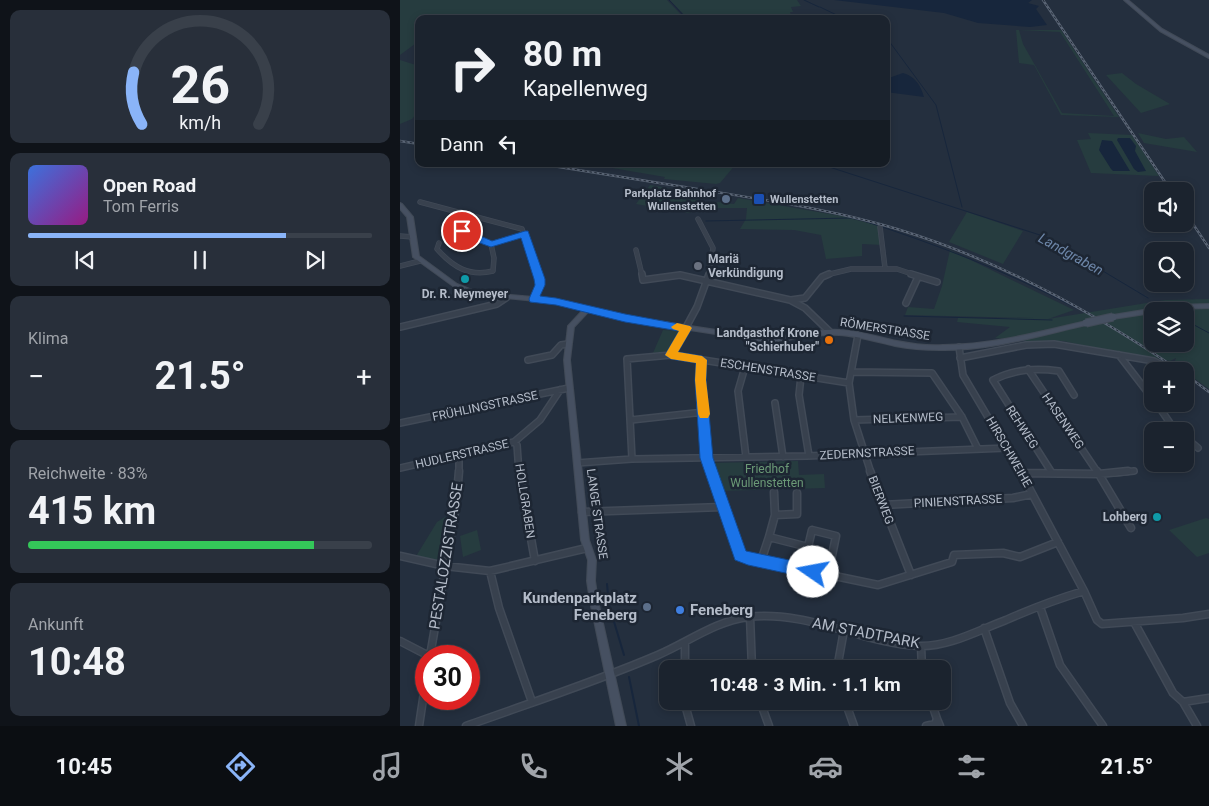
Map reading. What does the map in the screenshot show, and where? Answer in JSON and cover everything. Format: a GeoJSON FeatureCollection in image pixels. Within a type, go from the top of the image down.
{"type":"FeatureCollection","features":[{"type":"Feature","properties":{"kind":"main road"},"geometry":{"type":"LineString","coordinates":[[1126,0],[1161,30],[1209,57]]}},
{"type":"Feature","properties":{"kind":"main road"},"geometry":{"type":"LineString","coordinates":[[400,205],[410,217],[414,252],[420,261]]}},
{"type":"Feature","properties":{"kind":"main road","name":"RÖMERSTRASSE"},"geometry":{"type":"LineString","coordinates":[[420,261],[468,292],[506,298],[556,301],[625,318],[768,340],[786,340],[830,332],[858,335],[919,347],[959,347],[996,343],[1112,317],[1174,307],[1209,306]]}},
{"type":"Feature","properties":{"kind":"main road","name":"LANGE STRASSE"},"geometry":{"type":"LineString","coordinates":[[587,309],[573,323],[568,344],[569,388],[582,512],[592,560],[591,585],[621,726]]}},
{"type":"Feature","properties":{"kind":"street"},"geometry":{"type":"LineString","coordinates":[[420,202],[522,229],[540,279],[540,285],[534,299]]}},
{"type":"Feature","properties":{"kind":"street"},"geometry":{"type":"LineString","coordinates":[[462,212],[454,219],[454,222],[464,234],[491,244],[525,234]]}},
{"type":"Feature","properties":{"kind":"street"},"geometry":{"type":"LineString","coordinates":[[671,355],[697,307],[707,282],[713,248],[698,220]]}},
{"type":"Feature","properties":{"kind":"street"},"geometry":{"type":"LineString","coordinates":[[880,228],[885,268]]}},
{"type":"Feature","properties":{"kind":"street"},"geometry":{"type":"LineString","coordinates":[[400,236],[413,236]]}},
{"type":"Feature","properties":{"kind":"street"},"geometry":{"type":"LineString","coordinates":[[438,243],[437,250],[444,258],[476,276],[495,269],[491,244]]}},
{"type":"Feature","properties":{"kind":"street"},"geometry":{"type":"LineString","coordinates":[[636,250],[643,280],[680,275],[790,300],[805,308],[830,332]]}},
{"type":"Feature","properties":{"kind":"street"},"geometry":{"type":"LineString","coordinates":[[400,266],[420,261]]}},
{"type":"Feature","properties":{"kind":"street"},"geometry":{"type":"LineString","coordinates":[[790,300],[805,298],[816,282],[830,273],[856,269],[885,268],[901,270],[937,282]]}},
{"type":"Feature","properties":{"kind":"street"},"geometry":{"type":"LineString","coordinates":[[906,304],[918,277]]}},
{"type":"Feature","properties":{"kind":"street"},"geometry":{"type":"LineString","coordinates":[[400,327],[497,304],[506,298]]}},
{"type":"Feature","properties":{"kind":"street","name":"BIERWEG"},"geometry":{"type":"LineString","coordinates":[[858,335],[849,383],[854,420],[863,453],[911,575]]}},
{"type":"Feature","properties":{"kind":"street"},"geometry":{"type":"LineString","coordinates":[[528,360],[555,354],[561,345],[568,344]]}},
{"type":"Feature","properties":{"kind":"street"},"geometry":{"type":"LineString","coordinates":[[960,358],[1026,345],[1054,344],[1156,362]]}},
{"type":"Feature","properties":{"kind":"street","name":"HIRSCHWEIHE"},"geometry":{"type":"LineString","coordinates":[[959,347],[963,375],[1007,448],[1084,591]]}},
{"type":"Feature","properties":{"kind":"street","name":"ESCHENSTRASSE"},"geometry":{"type":"LineString","coordinates":[[631,420],[627,359],[671,355],[849,383]]}},
{"type":"Feature","properties":{"kind":"street"},"geometry":{"type":"LineString","coordinates":[[1118,355],[1144,388]]}},
{"type":"Feature","properties":{"kind":"street"},"geometry":{"type":"LineString","coordinates":[[702,360],[700,380],[707,458],[722,507],[740,555],[878,585],[952,562],[954,555],[1003,552],[1020,556],[1058,542]]}},
{"type":"Feature","properties":{"kind":"street"},"geometry":{"type":"LineString","coordinates":[[745,366],[738,391],[746,457]]}},
{"type":"Feature","properties":{"kind":"street"},"geometry":{"type":"LineString","coordinates":[[1028,369],[1059,371],[1074,395]]}},
{"type":"Feature","properties":{"kind":"street","name":"REHWEG"},"geometry":{"type":"LineString","coordinates":[[1028,369],[1008,372],[993,380],[1052,473]]}},
{"type":"Feature","properties":{"kind":"street","name":"HASENWEG"},"geometry":{"type":"LineString","coordinates":[[1028,369],[1099,474],[1130,528]]}},
{"type":"Feature","properties":{"kind":"street"},"geometry":{"type":"LineString","coordinates":[[851,372],[932,373],[962,417],[978,449]]}},
{"type":"Feature","properties":{"kind":"street"},"geometry":{"type":"LineString","coordinates":[[801,376],[799,395],[809,456]]}},
{"type":"Feature","properties":{"kind":"street","name":"FRÜHLINGSTRASSE"},"geometry":{"type":"LineString","coordinates":[[400,423],[569,388]]}},
{"type":"Feature","properties":{"kind":"street","name":"HUDLERSTRASSE"},"geometry":{"type":"LineString","coordinates":[[400,468],[514,442],[540,420],[560,390]]}},
{"type":"Feature","properties":{"kind":"street"},"geometry":{"type":"LineString","coordinates":[[775,403],[783,457]]}},
{"type":"Feature","properties":{"kind":"street"},"geometry":{"type":"LineString","coordinates":[[632,459],[631,420],[704,412]]}},
{"type":"Feature","properties":{"kind":"street","name":"NELKENWEG"},"geometry":{"type":"LineString","coordinates":[[854,420],[962,417]]}},
{"type":"Feature","properties":{"kind":"street","name":"HOLLGRABEN"},"geometry":{"type":"LineString","coordinates":[[514,442],[535,562]]}},
{"type":"Feature","properties":{"kind":"street"},"geometry":{"type":"LineString","coordinates":[[1194,445],[1198,448]]}},
{"type":"Feature","properties":{"kind":"street","name":"ZEDERNSTRASSE"},"geometry":{"type":"LineString","coordinates":[[577,463],[632,459],[783,457],[1007,448]]}},
{"type":"Feature","properties":{"kind":"street","name":"PESTALOZZISTRASSE"},"geometry":{"type":"LineString","coordinates":[[432,645],[458,492],[459,456]]}},
{"type":"Feature","properties":{"kind":"street"},"geometry":{"type":"LineString","coordinates":[[1021,473],[1099,474],[1134,470]]}},
{"type":"Feature","properties":{"kind":"street"},"geometry":{"type":"LineString","coordinates":[[761,561],[775,515],[774,492]]}},
{"type":"Feature","properties":{"kind":"street"},"geometry":{"type":"LineString","coordinates":[[775,515],[797,514],[797,493]]}},
{"type":"Feature","properties":{"kind":"street","name":"PINIENSTRASSE"},"geometry":{"type":"LineString","coordinates":[[883,504],[1013,498],[1032,494]]}},
{"type":"Feature","properties":{"kind":"street"},"geometry":{"type":"LineString","coordinates":[[582,512],[722,507]]}},
{"type":"Feature","properties":{"kind":"street"},"geometry":{"type":"LineString","coordinates":[[769,536],[808,547],[812,530],[836,536],[828,575]]}},
{"type":"Feature","properties":{"kind":"street"},"geometry":{"type":"LineString","coordinates":[[400,556],[445,566],[490,571],[535,562],[588,548]]}},
{"type":"Feature","properties":{"kind":"street"},"geometry":{"type":"LineString","coordinates":[[490,571],[499,608],[532,702]]}},
{"type":"Feature","properties":{"kind":"street"},"geometry":{"type":"LineString","coordinates":[[1084,591],[1099,623],[1107,625],[1209,614]]}},
{"type":"Feature","properties":{"kind":"street","name":"AM STADTPARK"},"geometry":{"type":"LineString","coordinates":[[466,726],[611,673],[685,643],[730,621],[750,616],[771,615],[797,618],[921,646],[938,644],[959,638],[1084,591]]}},
{"type":"Feature","properties":{"kind":"street"},"geometry":{"type":"LineString","coordinates":[[1040,607],[1060,666],[1103,726]]}},
{"type":"Feature","properties":{"kind":"street"},"geometry":{"type":"LineString","coordinates":[[750,616],[752,660]]}},
{"type":"Feature","properties":{"kind":"street"},"geometry":{"type":"LineString","coordinates":[[1134,622],[1173,693],[1183,702],[1197,726]]}},
{"type":"Feature","properties":{"kind":"street"},"geometry":{"type":"LineString","coordinates":[[984,628],[1010,702],[1023,726]]}},
{"type":"Feature","properties":{"kind":"street"},"geometry":{"type":"LineString","coordinates":[[839,660],[844,630]]}},
{"type":"Feature","properties":{"kind":"street"},"geometry":{"type":"LineString","coordinates":[[400,641],[415,648]]}},
{"type":"Feature","properties":{"kind":"street"},"geometry":{"type":"LineString","coordinates":[[685,643],[685,660]]}},
{"type":"Feature","properties":{"kind":"street"},"geometry":{"type":"LineString","coordinates":[[921,646],[922,660]]}},
{"type":"Feature","properties":{"kind":"street"},"geometry":{"type":"LineString","coordinates":[[1183,702],[1209,698]]}},
{"type":"Feature","properties":{"kind":"street"},"geometry":{"type":"LineString","coordinates":[[419,726],[421,710]]}},
{"type":"Feature","properties":{"kind":"street"},"geometry":{"type":"LineString","coordinates":[[687,710],[691,726]]}},
{"type":"Feature","properties":{"kind":"street"},"geometry":{"type":"LineString","coordinates":[[763,710],[768,726]]}},
{"type":"Feature","properties":{"kind":"street"},"geometry":{"type":"LineString","coordinates":[[848,710],[854,726]]}},
{"type":"Feature","properties":{"kind":"street"},"geometry":{"type":"LineString","coordinates":[[926,726],[939,722],[935,710]]}},
{"type":"Feature","properties":{"kind":"green space"},"geometry":{"type":"Polygon","coordinates":[[[400,0],[667,0],[681,15],[415,15],[415,44],[400,55],[400,0]]]}},
{"type":"Feature","properties":{"kind":"green space"},"geometry":{"type":"Polygon","coordinates":[[[670,0],[797,0],[801,6],[791,7],[793,12],[790,12],[791,15],[684,15],[670,0]]]}},
{"type":"Feature","properties":{"kind":"green space"},"geometry":{"type":"Polygon","coordinates":[[[1016,30],[1019,30],[1061,30],[1119,117],[1061,115],[1034,65],[1019,63],[1016,30]],[[1019,30],[1023,44],[1062,113],[1114,116],[1060,32],[1019,30]]]}},
{"type":"Feature","properties":{"kind":"green space"},"geometry":{"type":"Polygon","coordinates":[[[400,60],[415,65],[415,115],[412,119],[400,124],[400,60]]]}},
{"type":"Feature","properties":{"kind":"green space"},"geometry":{"type":"Polygon","coordinates":[[[1122,73],[1136,84],[1170,104],[1141,113],[1106,75],[1122,73]]]}},
{"type":"Feature","properties":{"kind":"green space"},"geometry":{"type":"Polygon","coordinates":[[[1088,133],[1132,135],[1159,176],[1091,173],[1077,140],[1091,139],[1088,133]]]}},
{"type":"Feature","properties":{"kind":"green space"},"geometry":{"type":"Polygon","coordinates":[[[1138,133],[1166,139],[1184,137],[1197,152],[1144,143],[1138,133]]]}},
{"type":"Feature","properties":{"kind":"green space"},"geometry":{"type":"Polygon","coordinates":[[[607,167],[733,167],[720,183],[716,184],[664,179],[665,177],[607,167]]]}},
{"type":"Feature","properties":{"kind":"green space"},"geometry":{"type":"Polygon","coordinates":[[[650,185],[703,194],[690,213],[636,204],[650,185]]]}},
{"type":"Feature","properties":{"kind":"green space"},"geometry":{"type":"Polygon","coordinates":[[[738,198],[841,216],[880,226],[882,245],[862,244],[862,256],[826,259],[821,235],[794,230],[740,229],[746,219],[747,208],[702,208],[704,204],[712,205],[718,202],[734,204],[738,198]]]}},
{"type":"Feature","properties":{"kind":"green space"},"geometry":{"type":"Polygon","coordinates":[[[967,212],[1023,231],[1003,264],[949,242],[967,212]]]}},
{"type":"Feature","properties":{"kind":"green space"},"geometry":{"type":"Polygon","coordinates":[[[950,250],[1074,310],[1048,319],[1144,303],[1144,352],[1194,352],[1194,302],[1153,302],[1209,299],[1209,389],[1194,378],[1194,362],[1175,362],[1176,358],[1170,361],[1152,357],[1138,357],[1063,341],[1037,342],[995,338],[1010,327],[957,322],[958,318],[1034,318],[905,315],[908,307],[934,309],[942,286],[950,250]]]}},
{"type":"Feature","properties":{"kind":"green space"},"geometry":{"type":"Polygon","coordinates":[[[663,330],[679,331],[670,351],[653,353],[663,330]]]}},
{"type":"Feature","properties":{"kind":"green space","name":"Friedhof Wullenstetten"},"geometry":{"type":"Polygon","coordinates":[[[798,461],[799,475],[824,474],[825,488],[719,491],[709,463],[798,461]]]}},
{"type":"Feature","properties":{"kind":"green space"},"geometry":{"type":"Polygon","coordinates":[[[445,517],[453,518],[445,565],[415,558],[437,522],[445,517]]]}},
{"type":"Feature","properties":{"kind":"green space"},"geometry":{"type":"Polygon","coordinates":[[[1206,518],[1209,519],[1209,553],[1197,557],[1169,530],[1206,518]]]}},
{"type":"Feature","properties":{"kind":"green space"},"geometry":{"type":"Polygon","coordinates":[[[477,530],[481,550],[463,557],[460,536],[477,530]]]}},
{"type":"Feature","properties":{"kind":"water"},"geometry":{"type":"Polygon","coordinates":[[[834,0],[1032,0],[1028,3],[1039,6],[1036,9],[1047,25],[1030,27],[978,23],[944,13],[834,0]]]}},
{"type":"Feature","properties":{"kind":"water"},"geometry":{"type":"Polygon","coordinates":[[[903,73],[911,76],[917,82],[924,97],[890,93],[890,78],[903,73]]]}},
{"type":"Feature","properties":{"kind":"water"},"geometry":{"type":"Polygon","coordinates":[[[1118,138],[1130,138],[1136,146],[1135,151],[1146,171],[1138,172],[1134,169],[1117,140],[1118,138]]]}},
{"type":"Feature","properties":{"kind":"water"},"geometry":{"type":"Polygon","coordinates":[[[1102,140],[1112,141],[1130,171],[1113,171],[1111,169],[1099,150],[1102,140]]]}},
{"type":"Feature","properties":{"kind":"waterway"},"geometry":{"type":"LineString","coordinates":[[669,0],[683,15]]}},
{"type":"Feature","properties":{"kind":"waterway","name":"Landgraben"},"geometry":{"type":"LineString","coordinates":[[804,0],[819,7]]}},
{"type":"Feature","properties":{"kind":"waterway","name":"Landgraben"},"geometry":{"type":"LineString","coordinates":[[820,7],[837,15]]}},
{"type":"Feature","properties":{"kind":"waterway","name":"Landgraben"},"geometry":{"type":"LineString","coordinates":[[890,42],[936,105],[962,207]]}},
{"type":"Feature","properties":{"kind":"waterway","name":"Landgraben"},"geometry":{"type":"LineString","coordinates":[[829,167],[1046,237],[1148,298]]}},
{"type":"Feature","properties":{"kind":"waterway"},"geometry":{"type":"LineString","coordinates":[[706,221],[850,218],[861,220],[970,259],[1024,282],[1076,308]]}},
{"type":"Feature","properties":{"kind":"waterway"},"geometry":{"type":"LineString","coordinates":[[904,316],[1052,320]]}},
{"type":"Feature","properties":{"kind":"waterway","name":"Landgraben"},"geometry":{"type":"LineString","coordinates":[[1194,325],[1209,333]]}},
{"type":"Feature","properties":{"kind":"waterway"},"geometry":{"type":"LineString","coordinates":[[607,584],[609,605],[624,655]]}},
{"type":"Feature","properties":{"kind":"waterway"},"geometry":{"type":"LineString","coordinates":[[629,677],[639,726]]}},
{"type":"Feature","properties":{"kind":"railway"},"geometry":{"type":"LineString","coordinates":[[1043,0],[1165,182]]}},
{"type":"Feature","properties":{"kind":"railway"},"geometry":{"type":"LineString","coordinates":[[400,141],[415,143]]}},
{"type":"Feature","properties":{"kind":"railway"},"geometry":{"type":"LineString","coordinates":[[559,167],[785,203],[852,217],[897,229],[972,256],[1044,289],[1113,328],[1166,362]]}},
{"type":"Feature","properties":{"kind":"railway"},"geometry":{"type":"LineString","coordinates":[[1194,226],[1209,248]]}},
{"type":"Feature","properties":{"kind":"railway"},"geometry":{"type":"LineString","coordinates":[[1194,381],[1209,392]]}},
{"type":"Feature","properties":{"kind":"slow traffic"},"geometry":{"type":"LineString","coordinates":[[677,327],[686,328],[671,355],[702,360],[700,380],[704,414]]}},
{"type":"Feature","properties":{"kind":"place","name":"Parkplatz Bahnhof Wullenstetten"},"geometry":{"type":"Point","coordinates":[726,199]}},
{"type":"Feature","properties":{"kind":"place","name":"Wullenstetten"},"geometry":{"type":"Point","coordinates":[759,199]}},
{"type":"Feature","properties":{"kind":"place","name":"Mariä Verkündigung"},"geometry":{"type":"Point","coordinates":[698,266]}},
{"type":"Feature","properties":{"kind":"place","name":"Dr. R. Neymeyer"},"geometry":{"type":"Point","coordinates":[465,279]}},
{"type":"Feature","properties":{"kind":"place","name":"Landgasthof Krone \"Schierhuber\""},"geometry":{"type":"Point","coordinates":[829,340]}},
{"type":"Feature","properties":{"kind":"place","name":"Lohberg"},"geometry":{"type":"Point","coordinates":[1157,517]}},
{"type":"Feature","properties":{"kind":"place","name":"Kundenparkplatz Feneberg"},"geometry":{"type":"Point","coordinates":[647,607]}},
{"type":"Feature","properties":{"kind":"place","name":"Feneberg"},"geometry":{"type":"Point","coordinates":[680,610]}},
{"type":"Feature","properties":{"kind":"route"},"geometry":{"type":"LineString","coordinates":[[462,231],[466,235],[491,244],[525,234],[540,279],[540,285],[534,299],[556,301],[625,318],[686,328],[671,355],[702,360],[700,380],[707,458],[722,507],[740,555],[748,559],[813,572]]}}]}
